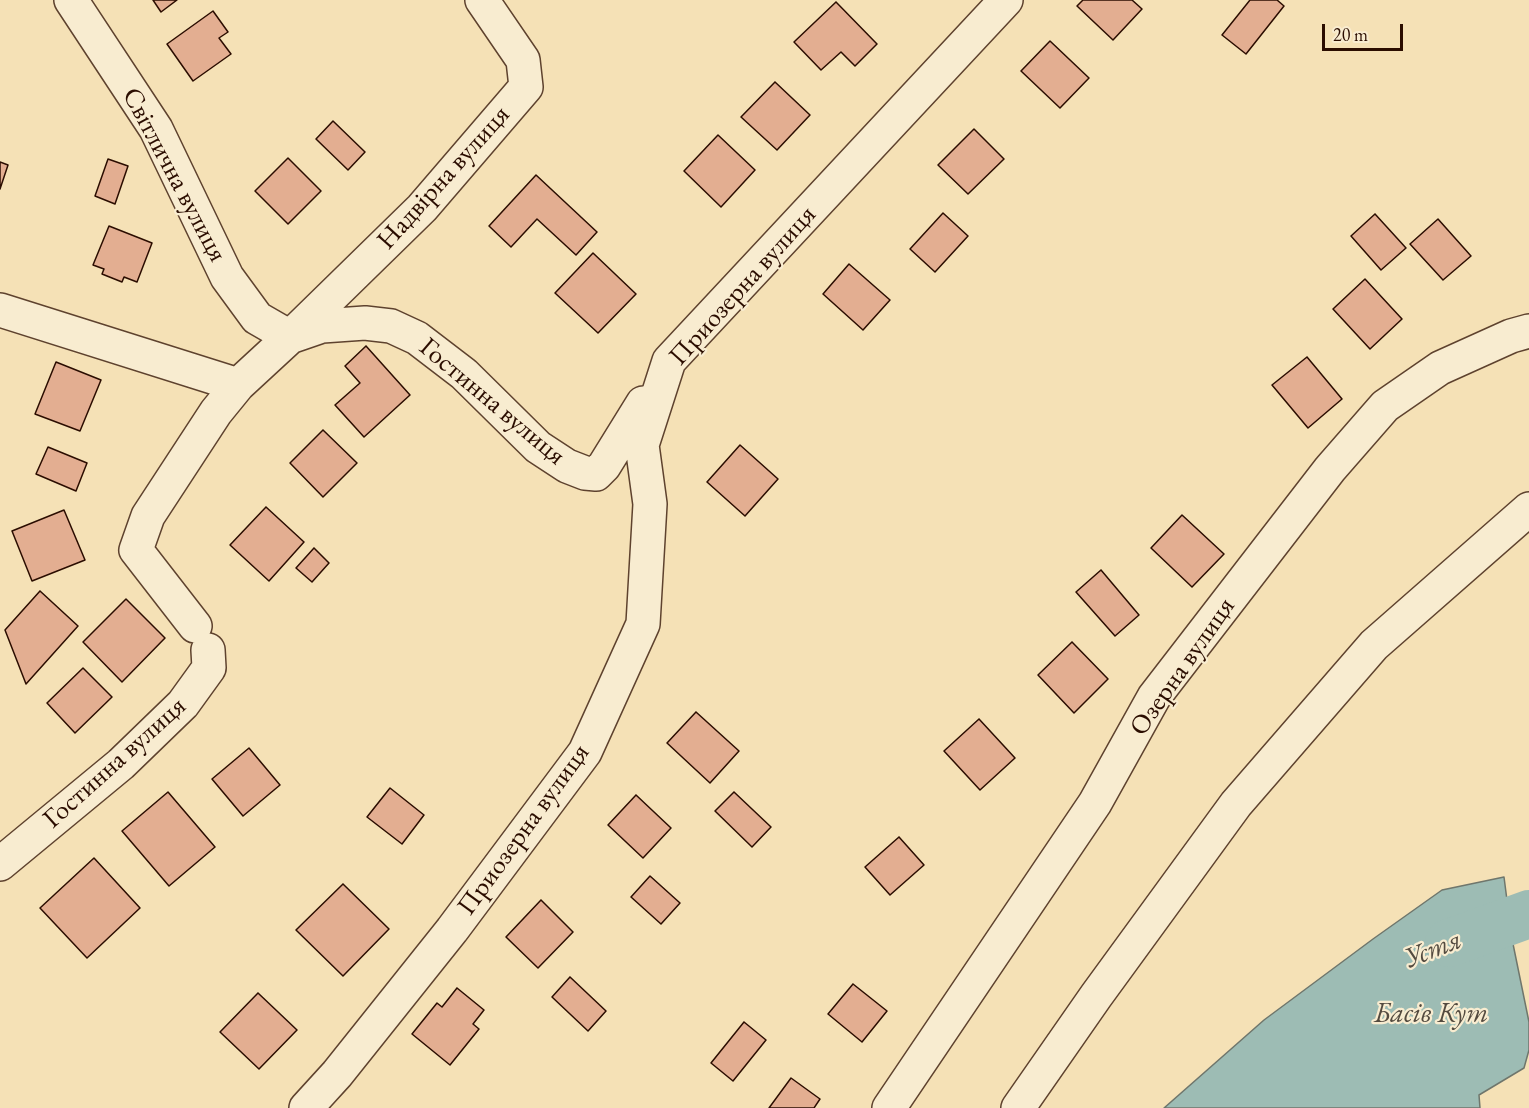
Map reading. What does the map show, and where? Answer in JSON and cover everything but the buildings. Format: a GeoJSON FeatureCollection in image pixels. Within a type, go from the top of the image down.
{"type":"FeatureCollection","features":[{"type":"Feature","properties":{"kind":"street","name":"Світлична вулиця"},"geometry":{"type":"LineString","coordinates":[[71,0],[156,129],[227,277],[257,318],[290,337]]}},
{"type":"Feature","properties":{"kind":"street","name":"Надвірна вулиця"},"geometry":{"type":"LineString","coordinates":[[290,337],[422,208],[526,87],[523,60],[482,0]]}},
{"type":"Feature","properties":{"kind":"street","name":"Приозерна вулиця"},"geometry":{"type":"LineString","coordinates":[[306,1108],[337,1074],[452,930],[585,752],[643,624],[650,504],[642,446],[669,361],[1006,0]]}},
{"type":"Feature","properties":{"kind":"street"},"geometry":{"type":"LineString","coordinates":[[0,310],[238,385]]}},
{"type":"Feature","properties":{"kind":"street","name":"Гостинна вулиця"},"geometry":{"type":"LineString","coordinates":[[0,864],[121,764],[183,704],[209,668],[201,638],[136,550],[148,516],[216,412],[238,385],[290,337],[322,326],[365,323],[391,326],[417,338],[465,374],[538,447],[567,466],[585,473],[596,474],[669,361]]}},
{"type":"Feature","properties":{"kind":"street","name":"Озерна вулиця"},"geometry":{"type":"LineString","coordinates":[[889,1108],[1095,804],[1154,698],[1330,469],[1384,406],[1440,368],[1511,336],[1529,331]]}},
{"type":"Feature","properties":{"kind":"street"},"geometry":{"type":"LineString","coordinates":[[1018,1108],[1096,996],[1236,804],[1374,645],[1529,509]]}},
{"type":"Feature","properties":{"kind":"water","name":"Басів Кут"},"geometry":{"type":"Polygon","coordinates":[[[1504,877],[1512,939],[1529,1022],[1529,1050],[1524,1068],[1479,1095],[1480,1108],[1164,1108],[1264,1020],[1442,890],[1504,877]]]}},
{"type":"Feature","properties":{"kind":"waterway","name":"Устя"},"geometry":{"type":"LineString","coordinates":[[1449,943],[1529,914]]}}]}
